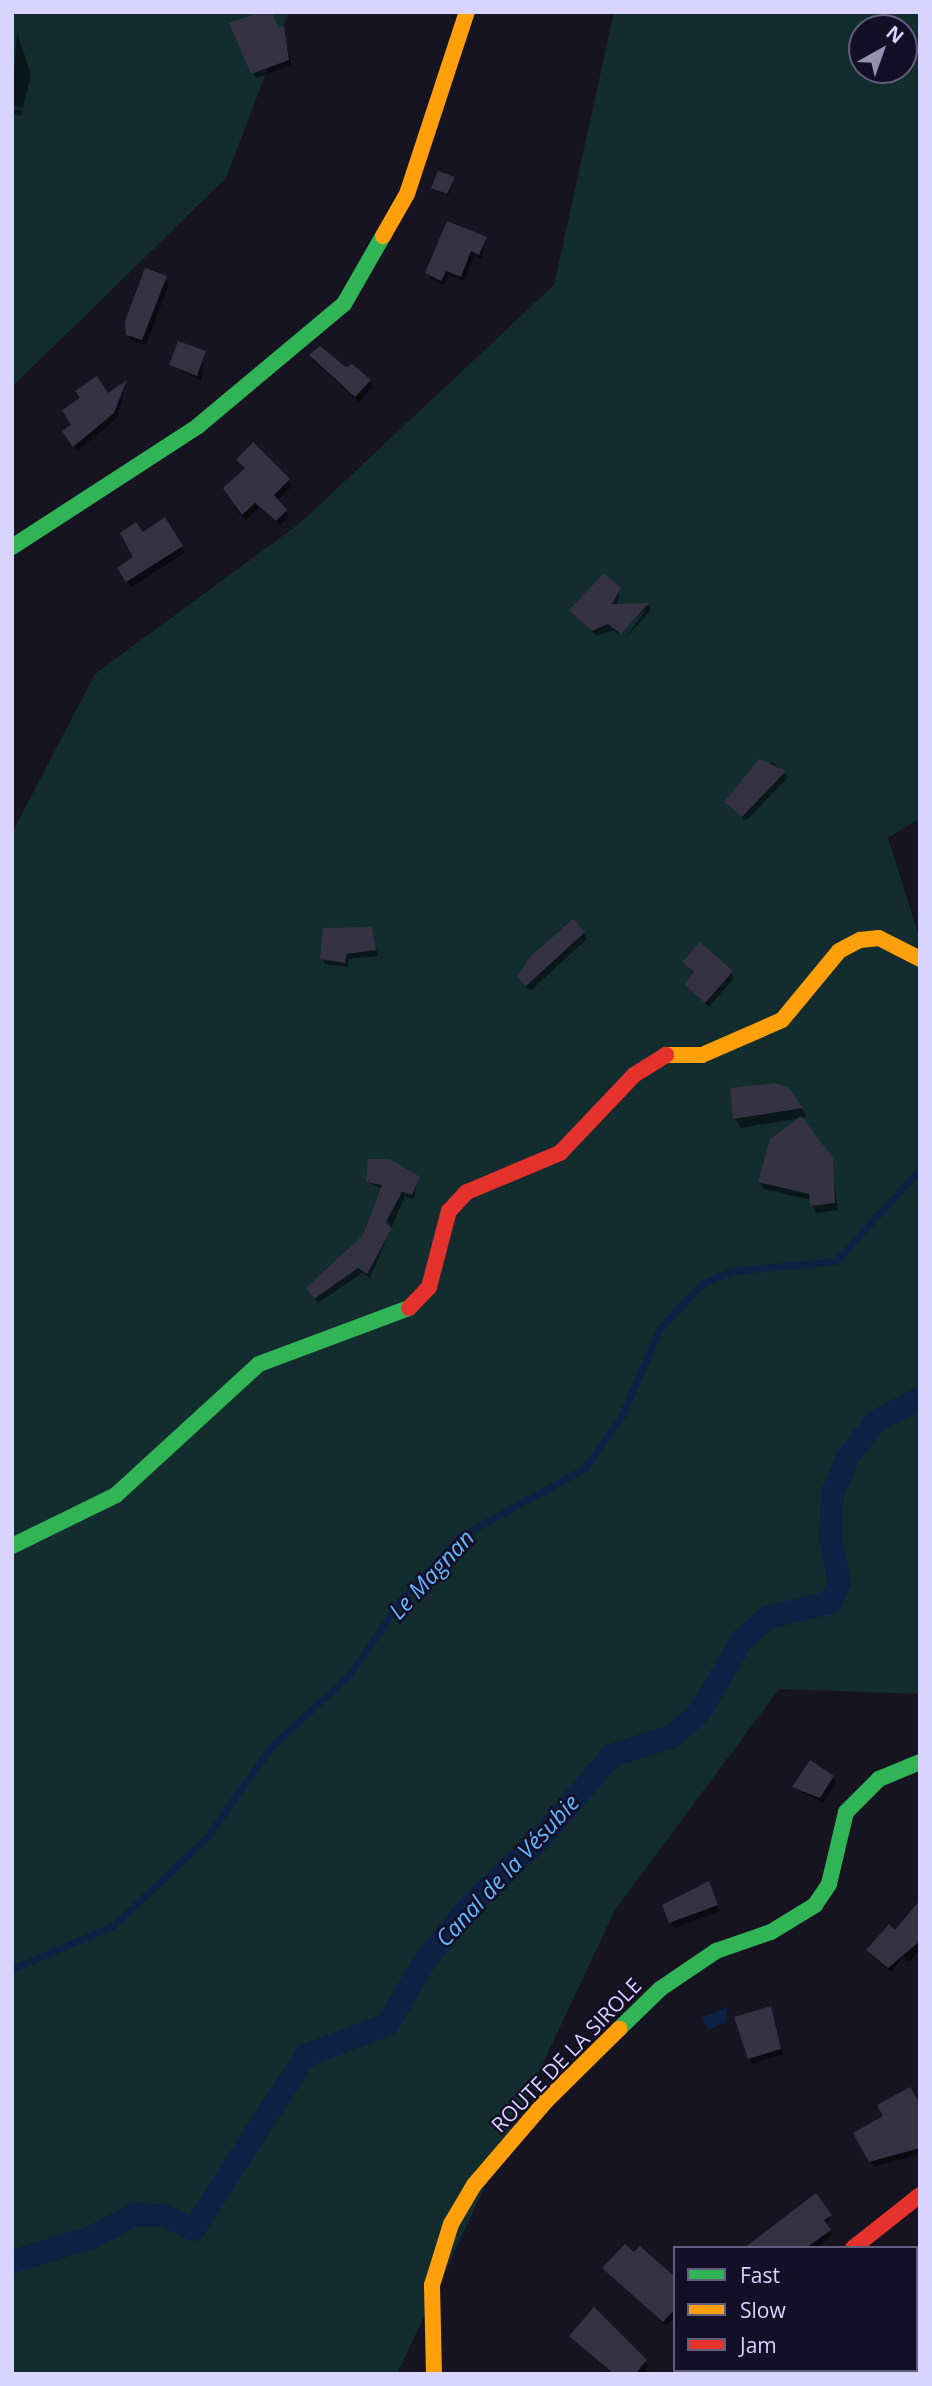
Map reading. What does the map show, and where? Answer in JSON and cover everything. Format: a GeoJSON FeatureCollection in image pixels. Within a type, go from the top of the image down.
{"type":"FeatureCollection","features":[{"type":"Feature","properties":{"kind":"street"},"geometry":{"type":"LineString","coordinates":[[12,547],[198,426],[344,304],[407,194],[467,12]]}},
{"type":"Feature","properties":{"kind":"street"},"geometry":{"type":"LineString","coordinates":[[12,1546],[116,1495],[259,1364],[410,1308],[429,1287],[449,1211],[467,1192],[560,1153],[645,1068],[667,1054],[702,1055],[736,1045],[782,1020],[839,951],[860,940],[879,938],[920,959]]}},
{"type":"Feature","properties":{"kind":"street","name":"ROUTE DE LA SIROLE"},"geometry":{"type":"LineString","coordinates":[[434,2374],[432,2285],[452,2224],[474,2185],[546,2101],[660,1989],[716,1951],[772,1932],[815,1905],[829,1884],[846,1812],[879,1779],[920,1762]]}},
{"type":"Feature","properties":{"kind":"street"},"geometry":{"type":"LineString","coordinates":[[856,2246],[920,2195]]}},
{"type":"Feature","properties":{"kind":"green space"},"geometry":{"type":"Polygon","coordinates":[[[12,12],[289,12],[226,178],[12,387],[12,12]]]}},
{"type":"Feature","properties":{"kind":"green space"},"geometry":{"type":"Polygon","coordinates":[[[614,12],[920,12],[920,818],[888,838],[920,940],[920,1694],[779,1689],[615,1910],[397,2374],[12,2374],[12,833],[95,674],[299,524],[554,285],[614,12]]]}},
{"type":"Feature","properties":{"kind":"water"},"geometry":{"type":"Polygon","coordinates":[[[727,2007],[726,2022],[708,2030],[702,2017],[727,2007]]]}},
{"type":"Feature","properties":{"kind":"building"},"geometry":{"type":"Polygon","coordinates":[[[261,12],[272,12],[278,28],[284,26],[289,60],[251,74],[229,23],[261,12]]]}},
{"type":"Feature","properties":{"kind":"building"},"geometry":{"type":"Polygon","coordinates":[[[438,171],[455,177],[447,194],[431,188],[438,171]]]}},
{"type":"Feature","properties":{"kind":"building"},"geometry":{"type":"Polygon","coordinates":[[[447,221],[487,237],[479,255],[471,251],[461,277],[446,271],[441,281],[425,273],[447,221]]]}},
{"type":"Feature","properties":{"kind":"building"},"geometry":{"type":"Polygon","coordinates":[[[145,268],[167,276],[142,340],[126,335],[125,321],[145,268]]]}},
{"type":"Feature","properties":{"kind":"building"},"geometry":{"type":"Polygon","coordinates":[[[178,341],[206,351],[197,376],[169,365],[178,341]]]}},
{"type":"Feature","properties":{"kind":"building"},"geometry":{"type":"Polygon","coordinates":[[[320,346],[346,367],[352,364],[371,380],[355,397],[309,355],[320,346]]]}},
{"type":"Feature","properties":{"kind":"building"},"geometry":{"type":"Polygon","coordinates":[[[97,376],[108,393],[127,380],[114,413],[73,447],[62,431],[71,425],[62,410],[80,398],[75,391],[97,376]]]}},
{"type":"Feature","properties":{"kind":"building"},"geometry":{"type":"Polygon","coordinates":[[[253,442],[290,479],[274,495],[287,510],[276,521],[255,503],[242,515],[223,488],[245,468],[236,460],[253,442]]]}},
{"type":"Feature","properties":{"kind":"building"},"geometry":{"type":"Polygon","coordinates":[[[165,517],[183,546],[126,582],[117,568],[133,557],[120,533],[136,522],[143,532],[165,517]]]}},
{"type":"Feature","properties":{"kind":"building"},"geometry":{"type":"Polygon","coordinates":[[[604,573],[621,588],[612,604],[649,603],[621,634],[608,624],[592,631],[569,610],[604,573]]]}},
{"type":"Feature","properties":{"kind":"building"},"geometry":{"type":"Polygon","coordinates":[[[759,759],[786,771],[742,817],[724,802],[759,759]]]}},
{"type":"Feature","properties":{"kind":"building"},"geometry":{"type":"Polygon","coordinates":[[[573,919],[585,932],[526,986],[517,976],[531,956],[573,919]]]}},
{"type":"Feature","properties":{"kind":"building"},"geometry":{"type":"Polygon","coordinates":[[[372,927],[376,950],[347,954],[345,963],[320,959],[323,928],[372,927]]]}},
{"type":"Feature","properties":{"kind":"building"},"geometry":{"type":"Polygon","coordinates":[[[700,942],[733,971],[705,1003],[684,984],[694,972],[682,962],[700,942]]]}},
{"type":"Feature","properties":{"kind":"building"},"geometry":{"type":"Polygon","coordinates":[[[775,1083],[789,1088],[803,1108],[733,1119],[730,1088],[775,1083]]]}},
{"type":"Feature","properties":{"kind":"building"},"geometry":{"type":"Polygon","coordinates":[[[801,1116],[833,1158],[835,1203],[810,1206],[809,1194],[758,1182],[770,1139],[801,1116]]]}},
{"type":"Feature","properties":{"kind":"building"},"geometry":{"type":"Polygon","coordinates":[[[368,1159],[390,1159],[420,1177],[412,1195],[402,1192],[386,1222],[392,1228],[367,1274],[358,1268],[314,1299],[306,1288],[363,1235],[382,1185],[366,1182],[368,1159]]]}},
{"type":"Feature","properties":{"kind":"building"},"geometry":{"type":"Polygon","coordinates":[[[810,1760],[834,1776],[820,1798],[792,1787],[810,1760]]]}},
{"type":"Feature","properties":{"kind":"building"},"geometry":{"type":"Polygon","coordinates":[[[709,1881],[718,1905],[669,1923],[662,1905],[709,1881]]]}},
{"type":"Feature","properties":{"kind":"building"},"geometry":{"type":"Polygon","coordinates":[[[920,1900],[920,1941],[888,1968],[866,1950],[889,1924],[895,1930],[920,1900]]]}},
{"type":"Feature","properties":{"kind":"building"},"geometry":{"type":"Polygon","coordinates":[[[771,2006],[781,2049],[748,2059],[734,2017],[771,2006]]]}},
{"type":"Feature","properties":{"kind":"building"},"geometry":{"type":"Polygon","coordinates":[[[910,2087],[920,2104],[920,2148],[869,2162],[853,2133],[883,2116],[877,2105],[910,2087]]]}},
{"type":"Feature","properties":{"kind":"building"},"geometry":{"type":"Polygon","coordinates":[[[816,2193],[832,2215],[824,2220],[831,2230],[809,2246],[747,2246],[816,2193]]]}},
{"type":"Feature","properties":{"kind":"building"},"geometry":{"type":"Polygon","coordinates":[[[625,2244],[634,2252],[640,2246],[673,2275],[673,2311],[663,2322],[602,2268],[625,2244]]]}},
{"type":"Feature","properties":{"kind":"building"},"geometry":{"type":"Polygon","coordinates":[[[594,2307],[647,2360],[635,2374],[614,2374],[569,2336],[594,2307]]]}},
{"type":"Feature","properties":{"kind":"waterway","name":"Le Magnan"},"geometry":{"type":"LineString","coordinates":[[12,1969],[114,1925],[207,1837],[269,1749],[350,1674],[400,1601],[459,1537],[585,1468],[622,1415],[660,1328],[702,1284],[731,1271],[836,1261],[920,1169]]}},
{"type":"Feature","properties":{"kind":"waterway","name":"Canal de la Vésubie"},"geometry":{"type":"LineString","coordinates":[[12,2261],[91,2237],[134,2214],[164,2215],[193,2229],[305,2055],[387,2024],[422,1964],[470,1904],[538,1840],[611,1755],[671,1736],[699,1712],[742,1639],[767,1617],[830,1602],[839,1582],[830,1537],[832,1493],[847,1457],[875,1421],[920,1398]]}},
{"type":"Feature","properties":{"kind":"traffic: fast"},"geometry":{"type":"LineString","coordinates":[[12,547],[198,426],[344,304],[383,236]]}},
{"type":"Feature","properties":{"kind":"traffic: fast"},"geometry":{"type":"LineString","coordinates":[[12,1546],[116,1495],[259,1364],[409,1308]]}},
{"type":"Feature","properties":{"kind":"traffic: fast"},"geometry":{"type":"LineString","coordinates":[[619,2029],[660,1989],[716,1951],[771,1932],[815,1905],[829,1884],[846,1812],[879,1779],[920,1762]]}},
{"type":"Feature","properties":{"kind":"traffic: slow"},"geometry":{"type":"LineString","coordinates":[[383,236],[407,194],[467,12]]}},
{"type":"Feature","properties":{"kind":"traffic: slow"},"geometry":{"type":"LineString","coordinates":[[666,1055],[702,1055],[782,1020],[839,951],[860,940],[879,938],[920,959]]}},
{"type":"Feature","properties":{"kind":"traffic: slow"},"geometry":{"type":"LineString","coordinates":[[434,2374],[432,2285],[451,2224],[474,2185],[546,2101],[619,2029]]}},
{"type":"Feature","properties":{"kind":"traffic: jam"},"geometry":{"type":"LineString","coordinates":[[409,1308],[429,1287],[449,1211],[467,1192],[560,1153],[634,1075],[666,1055]]}},
{"type":"Feature","properties":{"kind":"traffic: jam"},"geometry":{"type":"LineString","coordinates":[[856,2246],[920,2195]]}}]}
